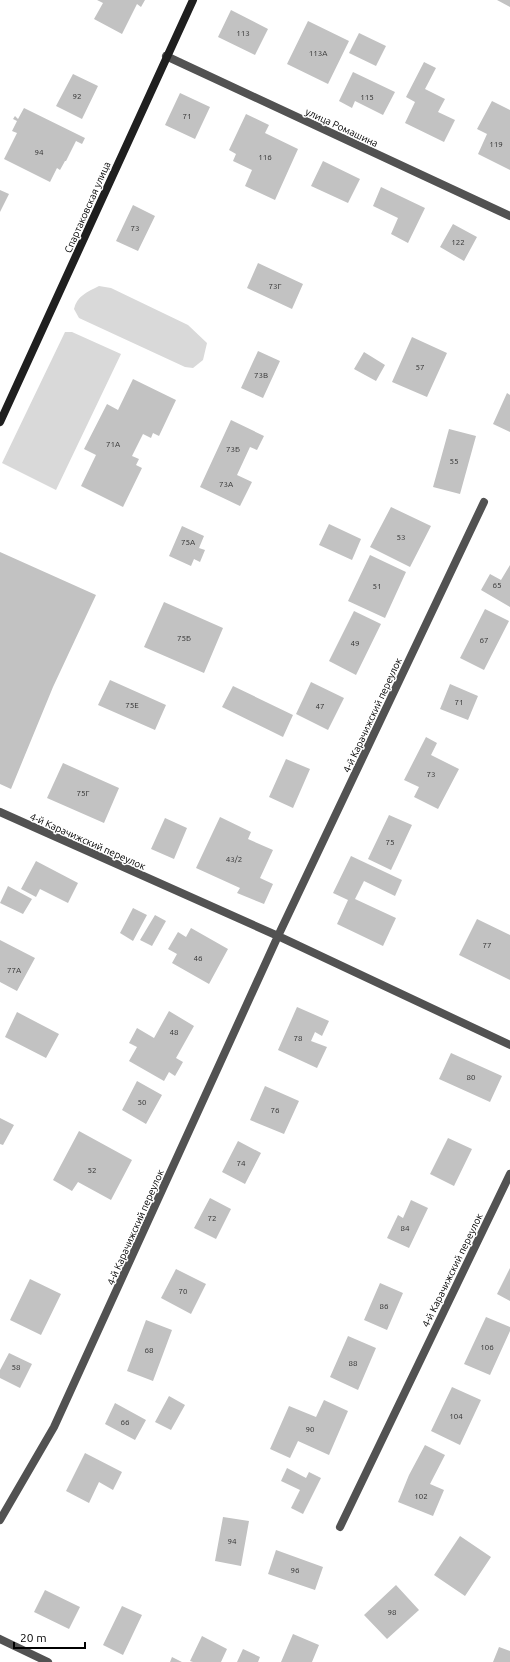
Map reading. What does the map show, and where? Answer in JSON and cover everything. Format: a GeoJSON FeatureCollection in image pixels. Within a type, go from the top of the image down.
{"type":"FeatureCollection","features":[{"type":"Feature","properties":{"kind":"street","name":"Спартаковская улица"},"geometry":{"type":"LineString","coordinates":[[0,422],[166,56],[193,0]]}},
{"type":"Feature","properties":{"kind":"street","name":"улица Ромашина"},"geometry":{"type":"LineString","coordinates":[[166,56],[510,216]]}},
{"type":"Feature","properties":{"kind":"street","name":"4-й Карачижский переулок"},"geometry":{"type":"LineString","coordinates":[[0,1520],[54,1427],[278,936],[484,502]]}},
{"type":"Feature","properties":{"kind":"street","name":"4-й Карачижский переулок"},"geometry":{"type":"LineString","coordinates":[[0,812],[278,936],[510,1045]]}},
{"type":"Feature","properties":{"kind":"street","name":"4-й Карачижский переулок"},"geometry":{"type":"LineString","coordinates":[[340,1527],[510,1174]]}},
{"type":"Feature","properties":{"kind":"street"},"geometry":{"type":"LineString","coordinates":[[0,1639],[48,1662]]}},
{"type":"Feature","properties":{"kind":"shaded area"},"geometry":{"type":"Polygon","coordinates":[[[99,286],[111,288],[188,325],[207,343],[203,360],[193,368],[185,367],[79,318],[74,309],[77,301],[90,290],[99,286]]]}},
{"type":"Feature","properties":{"kind":"shaded area"},"geometry":{"type":"Polygon","coordinates":[[[65,332],[72,332],[121,354],[56,490],[2,463],[65,332]]]}},
{"type":"Feature","properties":{"kind":"building"},"geometry":{"type":"Polygon","coordinates":[[[97,0],[145,0],[141,7],[137,4],[122,34],[94,19],[103,3],[97,0]]]}},
{"type":"Feature","properties":{"kind":"building"},"geometry":{"type":"Polygon","coordinates":[[[497,0],[510,0],[510,7],[497,0]]]}},
{"type":"Feature","properties":{"kind":"building"},"geometry":{"type":"Polygon","coordinates":[[[231,10],[268,29],[255,55],[218,37],[231,10]]]}},
{"type":"Feature","properties":{"kind":"building"},"geometry":{"type":"Polygon","coordinates":[[[308,21],[349,41],[328,84],[287,64],[308,21]]]}},
{"type":"Feature","properties":{"kind":"building"},"geometry":{"type":"Polygon","coordinates":[[[359,33],[386,46],[376,66],[349,53],[359,33]]]}},
{"type":"Feature","properties":{"kind":"building"},"geometry":{"type":"Polygon","coordinates":[[[424,62],[436,68],[425,89],[445,99],[438,112],[455,120],[444,142],[405,123],[415,102],[406,97],[424,62]]]}},
{"type":"Feature","properties":{"kind":"building"},"geometry":{"type":"Polygon","coordinates":[[[353,72],[395,92],[383,115],[355,101],[352,108],[339,101],[353,72]]]}},
{"type":"Feature","properties":{"kind":"building"},"geometry":{"type":"Polygon","coordinates":[[[73,74],[98,86],[82,119],[56,106],[73,74]]]}},
{"type":"Feature","properties":{"kind":"building"},"geometry":{"type":"Polygon","coordinates":[[[180,93],[210,107],[195,139],[165,125],[180,93]]]}},
{"type":"Feature","properties":{"kind":"building"},"geometry":{"type":"Polygon","coordinates":[[[492,101],[510,110],[510,170],[478,154],[487,134],[477,129],[492,101]]]}},
{"type":"Feature","properties":{"kind":"building"},"geometry":{"type":"Polygon","coordinates":[[[24,108],[85,138],[82,144],[76,141],[66,161],[60,170],[57,168],[50,182],[4,159],[17,133],[12,131],[17,121],[13,119],[15,116],[18,119],[24,108]]]}},
{"type":"Feature","properties":{"kind":"building"},"geometry":{"type":"Polygon","coordinates":[[[246,114],[269,125],[265,133],[298,149],[275,200],[245,186],[252,170],[233,161],[236,154],[229,150],[246,114]]]}},
{"type":"Feature","properties":{"kind":"building"},"geometry":{"type":"Polygon","coordinates":[[[323,161],[360,179],[348,203],[311,186],[323,161]]]}},
{"type":"Feature","properties":{"kind":"building"},"geometry":{"type":"Polygon","coordinates":[[[381,187],[425,208],[408,243],[391,234],[398,218],[373,206],[381,187]]]}},
{"type":"Feature","properties":{"kind":"building"},"geometry":{"type":"Polygon","coordinates":[[[0,190],[9,194],[0,212],[0,190]]]}},
{"type":"Feature","properties":{"kind":"building"},"geometry":{"type":"Polygon","coordinates":[[[133,205],[155,216],[138,251],[116,241],[133,205]]]}},
{"type":"Feature","properties":{"kind":"building"},"geometry":{"type":"Polygon","coordinates":[[[453,224],[477,237],[464,261],[440,247],[453,224]]]}},
{"type":"Feature","properties":{"kind":"building"},"geometry":{"type":"Polygon","coordinates":[[[258,263],[303,284],[292,309],[247,288],[258,263]]]}},
{"type":"Feature","properties":{"kind":"building"},"geometry":{"type":"Polygon","coordinates":[[[412,337],[447,353],[427,397],[392,382],[412,337]]]}},
{"type":"Feature","properties":{"kind":"building"},"geometry":{"type":"Polygon","coordinates":[[[258,351],[280,361],[263,398],[241,388],[258,351]]]}},
{"type":"Feature","properties":{"kind":"building"},"geometry":{"type":"Polygon","coordinates":[[[364,352],[385,365],[376,381],[354,369],[364,352]]]}},
{"type":"Feature","properties":{"kind":"building"},"geometry":{"type":"Polygon","coordinates":[[[133,379],[176,400],[159,436],[153,433],[151,438],[143,434],[132,456],[139,459],[136,465],[142,468],[123,507],[81,486],[96,455],[84,449],[107,404],[118,410],[133,379]]]}},
{"type":"Feature","properties":{"kind":"building"},"geometry":{"type":"Polygon","coordinates":[[[507,393],[510,395],[510,432],[493,424],[507,393]]]}},
{"type":"Feature","properties":{"kind":"building"},"geometry":{"type":"Polygon","coordinates":[[[231,420],[264,436],[257,450],[250,447],[237,475],[252,482],[240,506],[200,487],[231,420]]]}},
{"type":"Feature","properties":{"kind":"building"},"geometry":{"type":"Polygon","coordinates":[[[449,429],[476,436],[460,494],[433,487],[449,429]]]}},
{"type":"Feature","properties":{"kind":"building"},"geometry":{"type":"Polygon","coordinates":[[[391,507],[431,526],[410,567],[370,547],[391,507]]]}},
{"type":"Feature","properties":{"kind":"building"},"geometry":{"type":"Polygon","coordinates":[[[329,524],[361,539],[352,560],[319,545],[329,524]]]}},
{"type":"Feature","properties":{"kind":"building"},"geometry":{"type":"Polygon","coordinates":[[[182,526],[204,536],[199,548],[205,550],[200,562],[194,559],[191,566],[169,556],[182,526]]]}},
{"type":"Feature","properties":{"kind":"building"},"geometry":{"type":"Polygon","coordinates":[[[0,552],[96,595],[53,687],[11,789],[0,784],[0,552]]]}},
{"type":"Feature","properties":{"kind":"building"},"geometry":{"type":"Polygon","coordinates":[[[370,555],[406,572],[385,618],[348,601],[370,555]]]}},
{"type":"Feature","properties":{"kind":"building"},"geometry":{"type":"Polygon","coordinates":[[[510,565],[510,607],[481,590],[490,574],[501,580],[510,565]]]}},
{"type":"Feature","properties":{"kind":"building"},"geometry":{"type":"Polygon","coordinates":[[[164,602],[223,628],[204,673],[144,647],[164,602]]]}},
{"type":"Feature","properties":{"kind":"building"},"geometry":{"type":"Polygon","coordinates":[[[485,609],[509,621],[484,670],[460,658],[485,609]]]}},
{"type":"Feature","properties":{"kind":"building"},"geometry":{"type":"Polygon","coordinates":[[[354,611],[381,624],[356,675],[329,661],[354,611]]]}},
{"type":"Feature","properties":{"kind":"building"},"geometry":{"type":"Polygon","coordinates":[[[110,680],[166,705],[155,730],[98,705],[110,680]]]}},
{"type":"Feature","properties":{"kind":"building"},"geometry":{"type":"Polygon","coordinates":[[[311,682],[344,698],[328,730],[296,714],[311,682]]]}},
{"type":"Feature","properties":{"kind":"building"},"geometry":{"type":"Polygon","coordinates":[[[450,684],[478,696],[468,720],[440,709],[450,684]]]}},
{"type":"Feature","properties":{"kind":"building"},"geometry":{"type":"Polygon","coordinates":[[[233,686],[293,715],[283,737],[222,707],[233,686]]]}},
{"type":"Feature","properties":{"kind":"building"},"geometry":{"type":"Polygon","coordinates":[[[426,737],[437,743],[431,755],[459,769],[438,809],[414,797],[419,787],[404,780],[426,737]]]}},
{"type":"Feature","properties":{"kind":"building"},"geometry":{"type":"Polygon","coordinates":[[[286,759],[310,769],[293,808],[269,797],[286,759]]]}},
{"type":"Feature","properties":{"kind":"building"},"geometry":{"type":"Polygon","coordinates":[[[63,763],[119,788],[104,823],[47,798],[63,763]]]}},
{"type":"Feature","properties":{"kind":"building"},"geometry":{"type":"Polygon","coordinates":[[[389,815],[412,825],[391,870],[368,859],[389,815]]]}},
{"type":"Feature","properties":{"kind":"building"},"geometry":{"type":"Polygon","coordinates":[[[220,817],[251,832],[248,839],[273,850],[260,878],[273,884],[264,904],[237,893],[240,888],[196,868],[220,817]]]}},
{"type":"Feature","properties":{"kind":"building"},"geometry":{"type":"Polygon","coordinates":[[[165,818],[187,828],[174,859],[151,849],[165,818]]]}},
{"type":"Feature","properties":{"kind":"building"},"geometry":{"type":"Polygon","coordinates":[[[351,856],[402,880],[395,896],[364,881],[355,899],[396,918],[383,946],[337,924],[348,900],[333,893],[351,856]]]}},
{"type":"Feature","properties":{"kind":"building"},"geometry":{"type":"Polygon","coordinates":[[[36,861],[78,883],[68,903],[40,889],[36,897],[21,889],[36,861]]]}},
{"type":"Feature","properties":{"kind":"building"},"geometry":{"type":"Polygon","coordinates":[[[8,886],[32,899],[23,914],[0,903],[8,886]]]}},
{"type":"Feature","properties":{"kind":"building"},"geometry":{"type":"Polygon","coordinates":[[[133,908],[147,915],[133,941],[120,933],[133,908]]]}},
{"type":"Feature","properties":{"kind":"building"},"geometry":{"type":"Polygon","coordinates":[[[155,915],[166,921],[152,946],[140,940],[155,915]]]}},
{"type":"Feature","properties":{"kind":"building"},"geometry":{"type":"Polygon","coordinates":[[[477,919],[510,935],[510,980],[459,955],[477,919]]]}},
{"type":"Feature","properties":{"kind":"building"},"geometry":{"type":"Polygon","coordinates":[[[191,928],[228,949],[209,984],[172,963],[177,954],[168,949],[178,932],[186,937],[191,928]]]}},
{"type":"Feature","properties":{"kind":"building"},"geometry":{"type":"Polygon","coordinates":[[[0,940],[35,958],[17,991],[0,982],[0,940]]]}},
{"type":"Feature","properties":{"kind":"building"},"geometry":{"type":"Polygon","coordinates":[[[297,1007],[329,1021],[322,1036],[315,1032],[311,1041],[327,1047],[317,1068],[278,1050],[297,1007]]]}},
{"type":"Feature","properties":{"kind":"building"},"geometry":{"type":"Polygon","coordinates":[[[169,1011],[194,1026],[176,1058],[183,1062],[175,1076],[169,1072],[164,1081],[129,1061],[137,1047],[129,1043],[137,1028],[154,1038],[169,1011]]]}},
{"type":"Feature","properties":{"kind":"building"},"geometry":{"type":"Polygon","coordinates":[[[17,1012],[59,1034],[46,1058],[5,1037],[17,1012]]]}},
{"type":"Feature","properties":{"kind":"building"},"geometry":{"type":"Polygon","coordinates":[[[451,1053],[502,1076],[490,1102],[439,1079],[451,1053]]]}},
{"type":"Feature","properties":{"kind":"building"},"geometry":{"type":"Polygon","coordinates":[[[137,1081],[162,1095],[146,1124],[122,1110],[137,1081]]]}},
{"type":"Feature","properties":{"kind":"building"},"geometry":{"type":"Polygon","coordinates":[[[265,1086],[299,1101],[284,1134],[250,1120],[265,1086]]]}},
{"type":"Feature","properties":{"kind":"building"},"geometry":{"type":"Polygon","coordinates":[[[0,1118],[14,1125],[3,1145],[0,1144],[0,1118]]]}},
{"type":"Feature","properties":{"kind":"building"},"geometry":{"type":"Polygon","coordinates":[[[79,1131],[132,1160],[111,1200],[78,1182],[72,1191],[53,1180],[79,1131]]]}},
{"type":"Feature","properties":{"kind":"building"},"geometry":{"type":"Polygon","coordinates":[[[448,1138],[472,1149],[454,1186],[430,1174],[448,1138]]]}},
{"type":"Feature","properties":{"kind":"building"},"geometry":{"type":"Polygon","coordinates":[[[238,1141],[261,1153],[245,1184],[222,1172],[238,1141]]]}},
{"type":"Feature","properties":{"kind":"building"},"geometry":{"type":"Polygon","coordinates":[[[210,1198],[231,1209],[216,1239],[194,1228],[210,1198]]]}},
{"type":"Feature","properties":{"kind":"building"},"geometry":{"type":"Polygon","coordinates":[[[411,1200],[428,1208],[409,1248],[387,1238],[398,1215],[403,1218],[411,1200]]]}},
{"type":"Feature","properties":{"kind":"building"},"geometry":{"type":"Polygon","coordinates":[[[510,1268],[510,1301],[497,1294],[510,1268]]]}},
{"type":"Feature","properties":{"kind":"building"},"geometry":{"type":"Polygon","coordinates":[[[176,1269],[206,1284],[191,1314],[161,1298],[176,1269]]]}},
{"type":"Feature","properties":{"kind":"building"},"geometry":{"type":"Polygon","coordinates":[[[30,1279],[61,1294],[41,1335],[10,1320],[30,1279]]]}},
{"type":"Feature","properties":{"kind":"building"},"geometry":{"type":"Polygon","coordinates":[[[380,1283],[403,1293],[387,1330],[364,1320],[380,1283]]]}},
{"type":"Feature","properties":{"kind":"building"},"geometry":{"type":"Polygon","coordinates":[[[486,1317],[510,1327],[510,1331],[490,1375],[464,1364],[486,1317]]]}},
{"type":"Feature","properties":{"kind":"building"},"geometry":{"type":"Polygon","coordinates":[[[146,1320],[172,1330],[153,1381],[127,1371],[146,1320]]]}},
{"type":"Feature","properties":{"kind":"building"},"geometry":{"type":"Polygon","coordinates":[[[348,1336],[376,1348],[358,1390],[330,1377],[348,1336]]]}},
{"type":"Feature","properties":{"kind":"building"},"geometry":{"type":"Polygon","coordinates":[[[9,1353],[32,1364],[20,1388],[0,1378],[0,1370],[9,1353]]]}},
{"type":"Feature","properties":{"kind":"building"},"geometry":{"type":"Polygon","coordinates":[[[452,1387],[481,1400],[460,1445],[431,1431],[452,1387]]]}},
{"type":"Feature","properties":{"kind":"building"},"geometry":{"type":"Polygon","coordinates":[[[169,1396],[185,1405],[171,1430],[155,1422],[169,1396]]]}},
{"type":"Feature","properties":{"kind":"building"},"geometry":{"type":"Polygon","coordinates":[[[324,1400],[348,1411],[329,1455],[298,1441],[290,1458],[270,1449],[289,1406],[316,1417],[324,1400]]]}},
{"type":"Feature","properties":{"kind":"building"},"geometry":{"type":"Polygon","coordinates":[[[115,1403],[146,1420],[135,1440],[105,1424],[115,1403]]]}},
{"type":"Feature","properties":{"kind":"building"},"geometry":{"type":"Polygon","coordinates":[[[425,1445],[445,1455],[430,1484],[444,1490],[433,1516],[398,1502],[409,1475],[425,1445]]]}},
{"type":"Feature","properties":{"kind":"building"},"geometry":{"type":"Polygon","coordinates":[[[85,1453],[122,1472],[113,1490],[99,1482],[89,1503],[66,1491],[85,1453]]]}},
{"type":"Feature","properties":{"kind":"building"},"geometry":{"type":"Polygon","coordinates":[[[287,1468],[306,1478],[309,1472],[321,1478],[303,1514],[291,1508],[300,1490],[281,1481],[287,1468]]]}},
{"type":"Feature","properties":{"kind":"building"},"geometry":{"type":"Polygon","coordinates":[[[223,1517],[249,1521],[241,1566],[215,1561],[223,1517]]]}},
{"type":"Feature","properties":{"kind":"building"},"geometry":{"type":"Polygon","coordinates":[[[460,1536],[491,1557],[465,1596],[434,1575],[460,1536]]]}},
{"type":"Feature","properties":{"kind":"building"},"geometry":{"type":"Polygon","coordinates":[[[276,1550],[323,1567],[315,1590],[268,1574],[276,1550]]]}},
{"type":"Feature","properties":{"kind":"building"},"geometry":{"type":"Polygon","coordinates":[[[396,1585],[419,1610],[387,1639],[364,1615],[396,1585]]]}},
{"type":"Feature","properties":{"kind":"building"},"geometry":{"type":"Polygon","coordinates":[[[45,1590],[80,1607],[69,1629],[34,1612],[45,1590]]]}},
{"type":"Feature","properties":{"kind":"building"},"geometry":{"type":"Polygon","coordinates":[[[122,1606],[142,1615],[123,1655],[103,1645],[122,1606]]]}},
{"type":"Feature","properties":{"kind":"building"},"geometry":{"type":"Polygon","coordinates":[[[293,1634],[319,1645],[312,1662],[281,1662],[293,1634]]]}},
{"type":"Feature","properties":{"kind":"building"},"geometry":{"type":"Polygon","coordinates":[[[202,1636],[227,1649],[221,1662],[190,1661],[202,1636]]]}},
{"type":"Feature","properties":{"kind":"building"},"geometry":{"type":"Polygon","coordinates":[[[499,1647],[510,1651],[510,1662],[493,1662],[499,1647]]]}},
{"type":"Feature","properties":{"kind":"building"},"geometry":{"type":"Polygon","coordinates":[[[243,1649],[260,1657],[258,1662],[237,1662],[243,1649]]]}},
{"type":"Feature","properties":{"kind":"building"},"geometry":{"type":"Polygon","coordinates":[[[172,1657],[182,1662],[170,1662],[172,1657]]]}}]}
